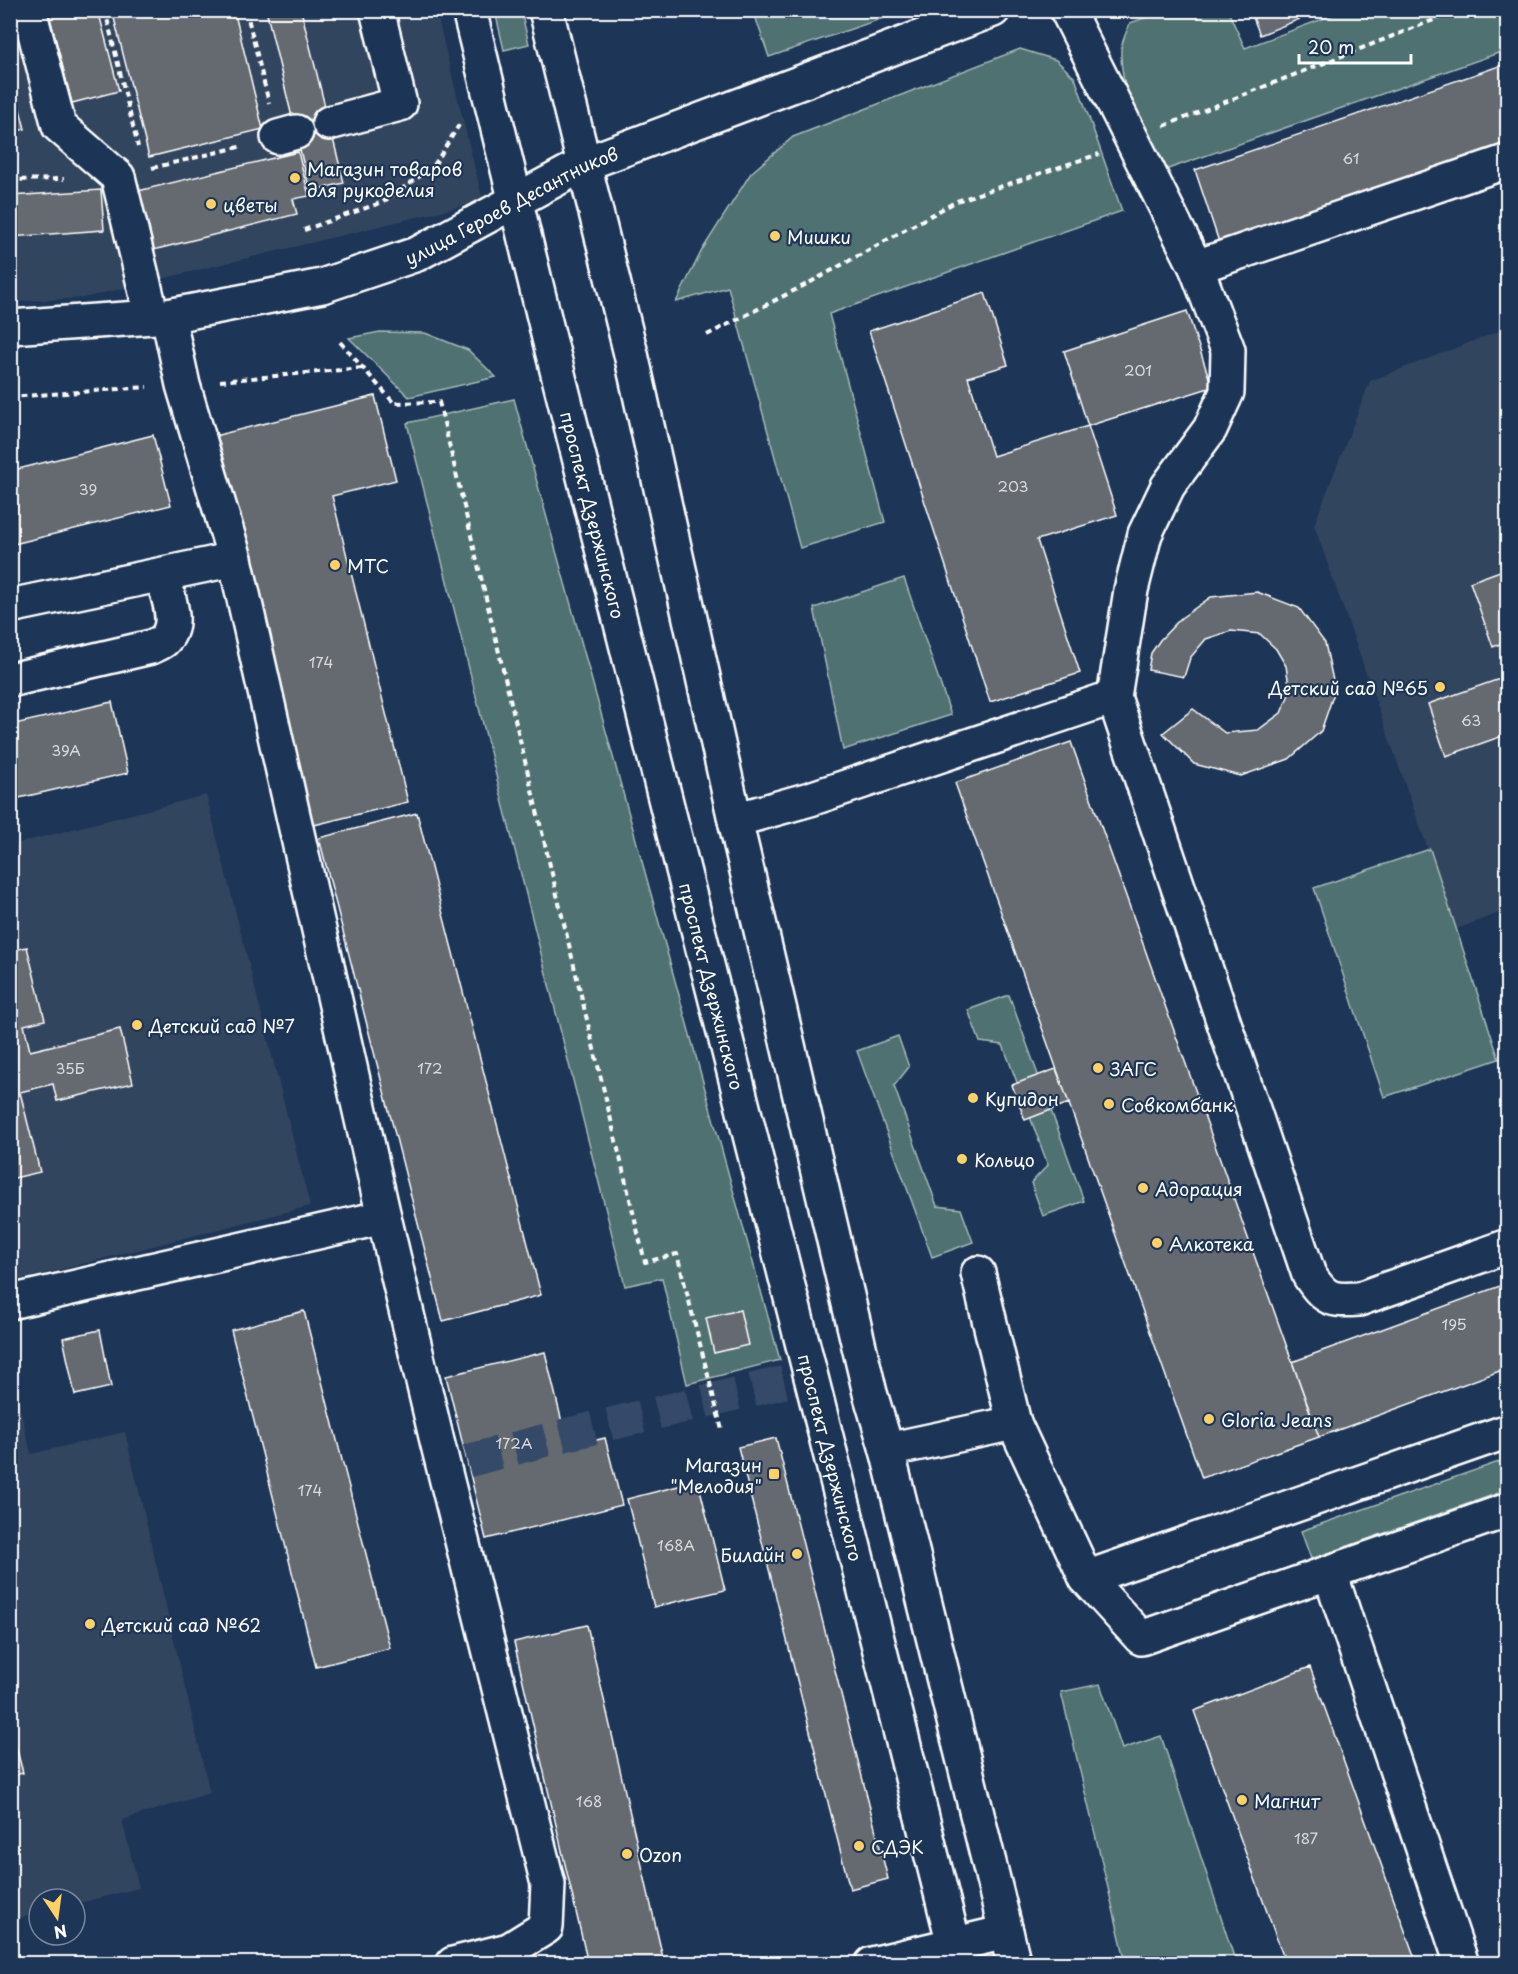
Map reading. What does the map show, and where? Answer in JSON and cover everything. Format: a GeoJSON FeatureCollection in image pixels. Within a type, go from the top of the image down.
{"type":"FeatureCollection","features":[{"type":"Feature","properties":{"kind":"street"},"geometry":{"type":"LineString","coordinates":[[29,10],[59,126],[131,174],[160,316],[235,560],[384,1217],[437,1441],[548,1884],[546,1927],[509,1950],[453,1964]]}},
{"type":"Feature","properties":{"kind":"street"},"geometry":{"type":"LineString","coordinates":[[329,123],[400,104],[377,10]]}},
{"type":"Feature","properties":{"kind":"street","name":"проспект Дзержинского"},"geometry":{"type":"LineString","coordinates":[[469,10],[515,202],[956,1954]]}},
{"type":"Feature","properties":{"kind":"street"},"geometry":{"type":"LineString","coordinates":[[546,10],[633,365],[735,820],[870,1393],[887,1450],[1014,1964]]}},
{"type":"Feature","properties":{"kind":"street","name":"улица Героев Десантников"},"geometry":{"type":"LineString","coordinates":[[10,327],[160,316],[322,286],[417,254],[584,164],[993,10]]}},
{"type":"Feature","properties":{"kind":"street"},"geometry":{"type":"LineString","coordinates":[[1067,10],[1196,267],[1228,350],[1227,392],[1210,429],[1168,486],[1145,534],[1131,590],[1114,697],[1309,1275],[1320,1292],[1338,1300],[1359,1299],[1508,1246]]}},
{"type":"Feature","properties":{"kind":"street"},"geometry":{"type":"LineString","coordinates":[[1196,267],[1508,161]]}},
{"type":"Feature","properties":{"kind":"street"},"geometry":{"type":"LineString","coordinates":[[10,606],[235,560]]}},
{"type":"Feature","properties":{"kind":"street"},"geometry":{"type":"LineString","coordinates":[[10,680],[151,647],[164,640],[171,628],[172,613],[162,576]]}},
{"type":"Feature","properties":{"kind":"street"},"geometry":{"type":"LineString","coordinates":[[735,820],[810,799],[1114,697]]}},
{"type":"Feature","properties":{"kind":"street"},"geometry":{"type":"LineString","coordinates":[[10,1302],[384,1217]]}},
{"type":"Feature","properties":{"kind":"street"},"geometry":{"type":"LineString","coordinates":[[978,1273],[1014,1423],[1086,1578],[1141,1638],[1508,1510]]}},
{"type":"Feature","properties":{"kind":"street"},"geometry":{"type":"LineString","coordinates":[[887,1450],[1014,1423]]}},
{"type":"Feature","properties":{"kind":"street"},"geometry":{"type":"LineString","coordinates":[[1086,1578],[1508,1431]]}},
{"type":"Feature","properties":{"kind":"street"},"geometry":{"type":"LineString","coordinates":[[437,1441],[467,1461]]}},
{"type":"Feature","properties":{"kind":"street"},"geometry":{"type":"LineString","coordinates":[[1330,1573],[1462,1964]]}},
{"type":"Feature","properties":{"kind":"street"},"geometry":{"type":"LineString","coordinates":[[872,1964],[956,1954],[1006,1932]]}},
{"type":"Feature","properties":{"kind":"path"},"geometry":{"type":"LineString","coordinates":[[105,10],[131,174],[287,135],[246,10]]}},
{"type":"Feature","properties":{"kind":"path"},"geometry":{"type":"LineString","coordinates":[[707,335],[809,283],[957,201],[1096,156],[1459,10]]}},
{"type":"Feature","properties":{"kind":"path"},"geometry":{"type":"LineString","coordinates":[[304,230],[383,202],[433,167],[459,125],[457,116]]}},
{"type":"Feature","properties":{"kind":"path"},"geometry":{"type":"LineString","coordinates":[[340,342],[394,403],[439,402],[645,1262],[677,1254],[722,1430]]}},
{"type":"Feature","properties":{"kind":"shaded area"},"geometry":{"type":"Polygon","coordinates":[[[11,11],[436,11],[483,201],[83,298],[11,302],[11,11]]]}},
{"type":"Feature","properties":{"kind":"shaded area","name":"Детский сад №65"},"geometry":{"type":"Polygon","coordinates":[[[1507,328],[1507,910],[1456,929],[1314,525],[1370,381],[1507,328]]]}},
{"type":"Feature","properties":{"kind":"shaded area","name":"Детский сад №7"},"geometry":{"type":"Polygon","coordinates":[[[206,795],[310,1206],[11,1282],[11,845],[206,795]]]}},
{"type":"Feature","properties":{"kind":"shaded area","name":"Детский сад №62"},"geometry":{"type":"Polygon","coordinates":[[[10,1365],[31,1454],[125,1432],[210,1793],[122,1820],[139,1888],[87,1901],[87,1887],[27,1887],[27,1916],[11,1920],[10,1365]]]}},
{"type":"Feature","properties":{"kind":"green space"},"geometry":{"type":"Polygon","coordinates":[[[753,10],[904,10],[904,11],[769,57],[753,10]]]}},
{"type":"Feature","properties":{"kind":"green space"},"geometry":{"type":"Polygon","coordinates":[[[495,11],[521,11],[529,44],[504,50],[495,11]]]}},
{"type":"Feature","properties":{"kind":"green space"},"geometry":{"type":"Polygon","coordinates":[[[1164,11],[1228,11],[1245,48],[1344,11],[1507,11],[1507,50],[1165,170],[1135,112],[1121,65],[1123,39],[1130,23],[1164,11]]]}},
{"type":"Feature","properties":{"kind":"green space"},"geometry":{"type":"Polygon","coordinates":[[[1020,49],[1056,60],[1075,78],[1122,211],[829,314],[885,522],[800,548],[728,287],[676,302],[702,250],[751,173],[793,137],[1020,49]]]}},
{"type":"Feature","properties":{"kind":"green space"},"geometry":{"type":"Polygon","coordinates":[[[380,332],[425,333],[468,350],[496,377],[409,397],[349,338],[380,332]]]}},
{"type":"Feature","properties":{"kind":"green space"},"geometry":{"type":"Polygon","coordinates":[[[514,399],[780,1360],[687,1384],[662,1278],[625,1286],[407,423],[514,399]]]}},
{"type":"Feature","properties":{"kind":"green space"},"geometry":{"type":"Polygon","coordinates":[[[904,578],[951,715],[843,750],[814,608],[904,578]]]}},
{"type":"Feature","properties":{"kind":"green space"},"geometry":{"type":"Polygon","coordinates":[[[1430,849],[1499,1059],[1384,1097],[1314,888],[1430,849]]]}},
{"type":"Feature","properties":{"kind":"green space"},"geometry":{"type":"Polygon","coordinates":[[[1009,995],[1084,1201],[1043,1216],[1031,1183],[1048,1165],[1003,1045],[980,1042],[968,1010],[1009,995]]]}},
{"type":"Feature","properties":{"kind":"green space"},"geometry":{"type":"Polygon","coordinates":[[[898,1036],[909,1067],[894,1086],[937,1206],[961,1209],[973,1242],[932,1257],[857,1051],[898,1036]]]}},
{"type":"Feature","properties":{"kind":"green space"},"geometry":{"type":"Polygon","coordinates":[[[1507,1459],[1507,1490],[1311,1559],[1301,1531],[1507,1459]]]}},
{"type":"Feature","properties":{"kind":"green space"},"geometry":{"type":"Polygon","coordinates":[[[1100,1684],[1122,1749],[1161,1736],[1236,1963],[1126,1963],[1061,1692],[1100,1684]]]}},
{"type":"Feature","properties":{"kind":"building"},"geometry":{"type":"Polygon","coordinates":[[[48,10],[98,10],[119,91],[72,103],[48,10]]]}},
{"type":"Feature","properties":{"kind":"building"},"geometry":{"type":"Polygon","coordinates":[[[112,10],[234,10],[263,129],[149,157],[112,10]]]}},
{"type":"Feature","properties":{"kind":"building"},"geometry":{"type":"Polygon","coordinates":[[[266,10],[301,10],[344,183],[310,191],[266,10]]]}},
{"type":"Feature","properties":{"kind":"building"},"geometry":{"type":"Polygon","coordinates":[[[1250,10],[1322,10],[1260,35],[1250,10]]]}},
{"type":"Feature","properties":{"kind":"building"},"geometry":{"type":"Polygon","coordinates":[[[1508,63],[1508,143],[1219,242],[1195,170],[1508,63]]]}},
{"type":"Feature","properties":{"kind":"building"},"geometry":{"type":"Polygon","coordinates":[[[10,71],[25,129],[10,133],[10,71]]]}},
{"type":"Feature","properties":{"kind":"building"},"geometry":{"type":"Polygon","coordinates":[[[298,152],[309,196],[293,199],[297,214],[153,250],[138,191],[298,152]]]}},
{"type":"Feature","properties":{"kind":"building"},"geometry":{"type":"Polygon","coordinates":[[[101,190],[104,230],[10,237],[10,196],[101,190]]]}},
{"type":"Feature","properties":{"kind":"building"},"geometry":{"type":"Polygon","coordinates":[[[985,293],[1008,365],[968,377],[993,456],[1088,426],[1117,515],[1037,540],[1080,673],[990,702],[869,331],[985,293]]]}},
{"type":"Feature","properties":{"kind":"building"},"geometry":{"type":"Polygon","coordinates":[[[1187,311],[1212,387],[1088,426],[1064,351],[1187,311]]]}},
{"type":"Feature","properties":{"kind":"building"},"geometry":{"type":"Polygon","coordinates":[[[375,396],[396,480],[332,496],[408,802],[310,826],[214,436],[375,396]]]}},
{"type":"Feature","properties":{"kind":"building"},"geometry":{"type":"Polygon","coordinates":[[[153,435],[171,505],[10,545],[10,471],[153,435]]]}},
{"type":"Feature","properties":{"kind":"building"},"geometry":{"type":"Polygon","coordinates":[[[1508,568],[1508,643],[1507,641],[1493,647],[1470,582],[1508,568]]]}},
{"type":"Feature","properties":{"kind":"building"},"geometry":{"type":"Polygon","coordinates":[[[1257,592],[1299,608],[1325,643],[1335,690],[1321,731],[1289,759],[1241,776],[1194,764],[1163,733],[1193,709],[1225,733],[1258,730],[1281,713],[1290,692],[1286,666],[1276,649],[1260,634],[1231,631],[1206,639],[1190,658],[1184,677],[1148,670],[1151,653],[1181,618],[1211,597],[1257,592]]]}},
{"type":"Feature","properties":{"kind":"building"},"geometry":{"type":"Polygon","coordinates":[[[1508,676],[1508,734],[1446,756],[1428,704],[1508,676]]]}},
{"type":"Feature","properties":{"kind":"building"},"geometry":{"type":"Polygon","coordinates":[[[112,702],[128,773],[10,800],[10,725],[112,702]]]}},
{"type":"Feature","properties":{"kind":"building"},"geometry":{"type":"Polygon","coordinates":[[[1071,742],[1319,1437],[1202,1478],[955,783],[1071,742]]]}},
{"type":"Feature","properties":{"kind":"building"},"geometry":{"type":"Polygon","coordinates":[[[417,813],[541,1295],[443,1321],[319,838],[417,813]]]}},
{"type":"Feature","properties":{"kind":"building"},"geometry":{"type":"Polygon","coordinates":[[[27,947],[45,1020],[24,1025],[30,1051],[120,1029],[133,1083],[57,1101],[53,1084],[20,1092],[40,1172],[10,1179],[10,951],[27,947]]]}},
{"type":"Feature","properties":{"kind":"building"},"geometry":{"type":"Polygon","coordinates":[[[1056,1069],[1069,1103],[1025,1120],[1012,1085],[1056,1069]]]}},
{"type":"Feature","properties":{"kind":"building"},"geometry":{"type":"Polygon","coordinates":[[[1508,1283],[1508,1368],[1319,1437],[1292,1362],[1508,1283]]]}},
{"type":"Feature","properties":{"kind":"building"},"geometry":{"type":"Polygon","coordinates":[[[740,1310],[748,1345],[714,1353],[706,1318],[740,1310]]]}},
{"type":"Feature","properties":{"kind":"building"},"geometry":{"type":"Polygon","coordinates":[[[304,1311],[390,1648],[316,1667],[231,1330],[304,1311]]]}},
{"type":"Feature","properties":{"kind":"building"},"geometry":{"type":"Polygon","coordinates":[[[100,1330],[111,1387],[75,1395],[63,1338],[100,1330]]]}},
{"type":"Feature","properties":{"kind":"building"},"geometry":{"type":"Polygon","coordinates":[[[545,1352],[568,1447],[605,1438],[622,1505],[486,1539],[446,1376],[545,1352]]]}},
{"type":"Feature","properties":{"kind":"building"},"geometry":{"type":"Polygon","coordinates":[[[776,1438],[888,1879],[850,1889],[738,1447],[776,1438]]]}},
{"type":"Feature","properties":{"kind":"building"},"geometry":{"type":"Polygon","coordinates":[[[698,1481],[725,1590],[654,1607],[627,1499],[698,1481]]]}},
{"type":"Feature","properties":{"kind":"building"},"geometry":{"type":"Polygon","coordinates":[[[587,1625],[663,1958],[638,1964],[588,1964],[514,1642],[587,1625]]]}},
{"type":"Feature","properties":{"kind":"building"},"geometry":{"type":"Polygon","coordinates":[[[1310,1667],[1417,1964],[1286,1964],[1194,1711],[1310,1667]]]}},
{"type":"Feature","properties":{"kind":"building"},"geometry":{"type":"Polygon","coordinates":[[[10,1723],[23,1773],[10,1776],[10,1723]]]}},
{"type":"Feature","properties":{"kind":"tunnel"},"geometry":{"type":"LineString","coordinates":[[467,1461],[810,1376]]}},
{"type":"Feature","properties":{"kind":"place","name":"Магазин товаров для рукоделия"},"geometry":{"type":"Point","coordinates":[295,178]}},
{"type":"Feature","properties":{"kind":"place","name":"цветы"},"geometry":{"type":"Point","coordinates":[211,204]}},
{"type":"Feature","properties":{"kind":"place","name":"Мишки"},"geometry":{"type":"Point","coordinates":[775,236]}},
{"type":"Feature","properties":{"kind":"place","name":"МТС"},"geometry":{"type":"Point","coordinates":[335,565]}},
{"type":"Feature","properties":{"kind":"place","name":"Детский сад №65"},"geometry":{"type":"Point","coordinates":[1440,687]}},
{"type":"Feature","properties":{"kind":"place","name":"Детский сад №7"},"geometry":{"type":"Point","coordinates":[137,1025]}},
{"type":"Feature","properties":{"kind":"place","name":"ЗАГС"},"geometry":{"type":"Point","coordinates":[1098,1068]}},
{"type":"Feature","properties":{"kind":"place","name":"Купидон"},"geometry":{"type":"Point","coordinates":[973,1098]}},
{"type":"Feature","properties":{"kind":"place","name":"Совкомбанк"},"geometry":{"type":"Point","coordinates":[1109,1104]}},
{"type":"Feature","properties":{"kind":"place","name":"Кольцо"},"geometry":{"type":"Point","coordinates":[962,1159]}},
{"type":"Feature","properties":{"kind":"place","name":"Адорация"},"geometry":{"type":"Point","coordinates":[1143,1188]}},
{"type":"Feature","properties":{"kind":"place","name":"Алкотека"},"geometry":{"type":"Point","coordinates":[1157,1243]}},
{"type":"Feature","properties":{"kind":"place","name":"Gloria Jeans"},"geometry":{"type":"Point","coordinates":[1209,1419]}},
{"type":"Feature","properties":{"kind":"place","name":"Магазин \"Мелодия\""},"geometry":{"type":"Point","coordinates":[774,1474]}},
{"type":"Feature","properties":{"kind":"place","name":"Билайн"},"geometry":{"type":"Point","coordinates":[797,1554]}},
{"type":"Feature","properties":{"kind":"place","name":"Детский сад №62"},"geometry":{"type":"Point","coordinates":[90,1624]}},
{"type":"Feature","properties":{"kind":"place","name":"Магнит"},"geometry":{"type":"Point","coordinates":[1242,1800]}},
{"type":"Feature","properties":{"kind":"place","name":"СДЭК"},"geometry":{"type":"Point","coordinates":[859,1846]}},
{"type":"Feature","properties":{"kind":"place","name":"Ozon"},"geometry":{"type":"Point","coordinates":[627,1854]}}]}
